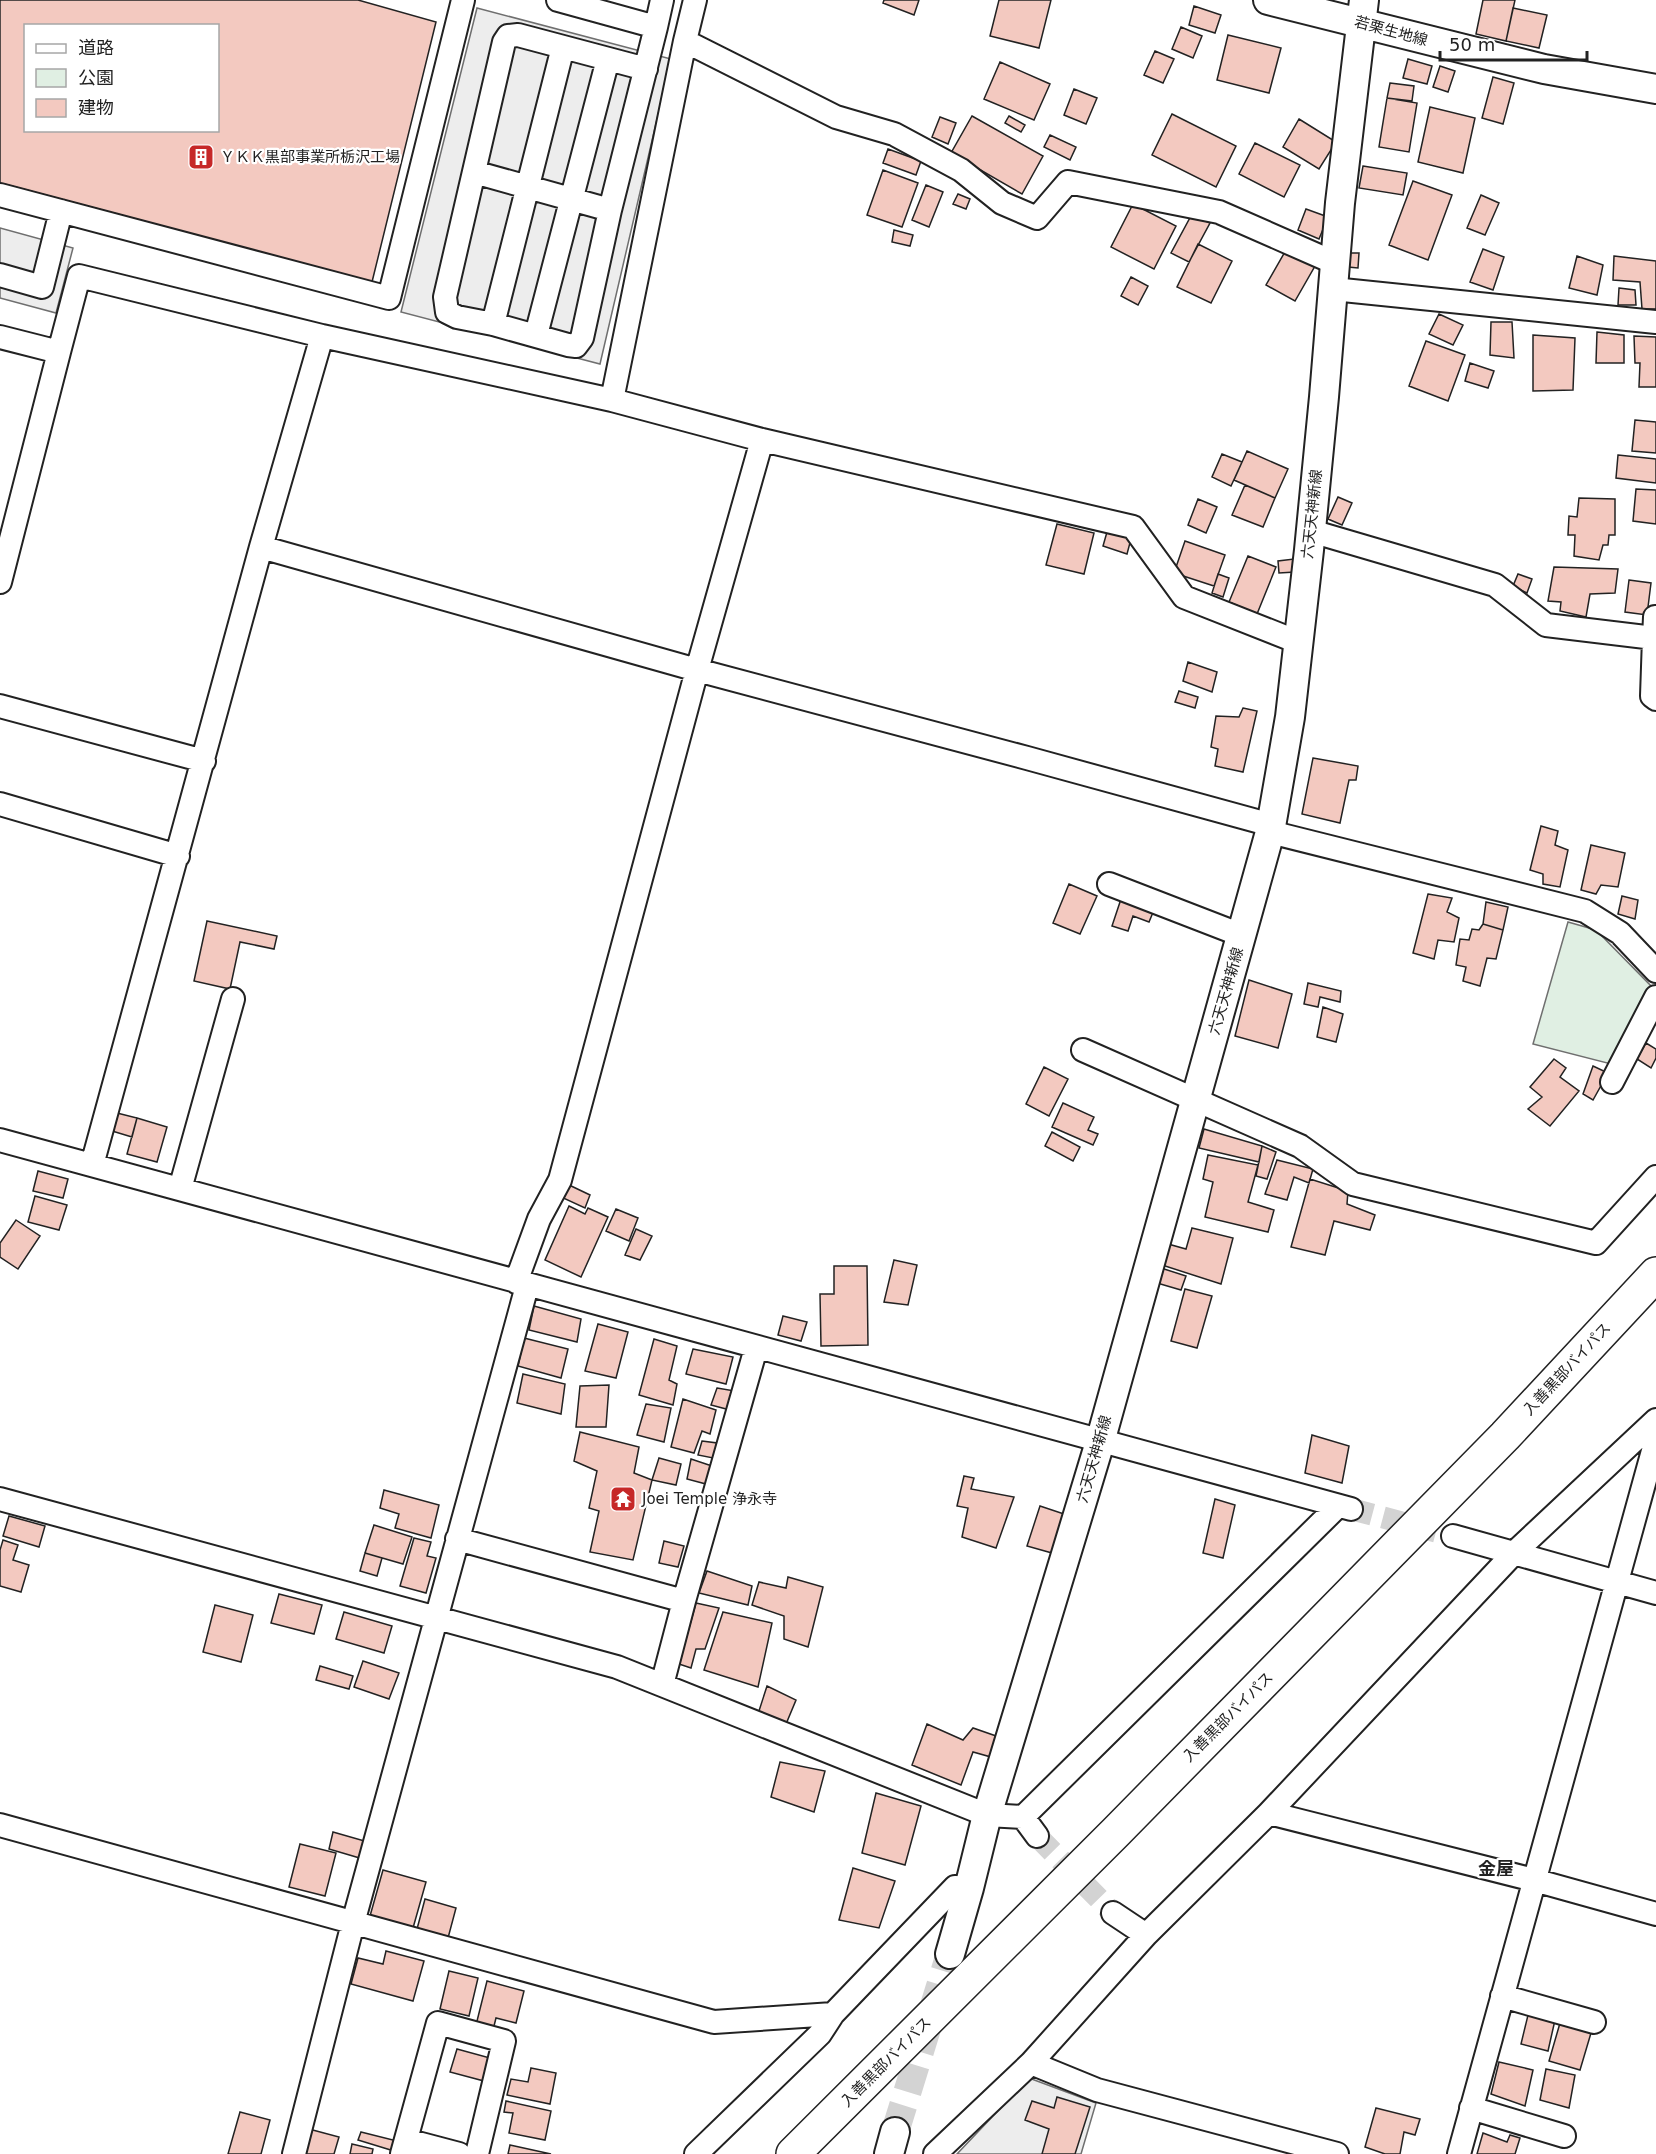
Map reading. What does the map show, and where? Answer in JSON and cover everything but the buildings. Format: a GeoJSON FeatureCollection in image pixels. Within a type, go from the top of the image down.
{"type":"FeatureCollection","features":[{"type":"Feature","properties":{"kind":"highway","name":"入善黒部バイパス"},"geometry":{"type":"LineString","coordinates":[[793,2154],[1107,1840],[1505,1436],[1656,1274]]}},
{"type":"Feature","properties":{"kind":"main road","name":"若栗生地線"},"geometry":{"type":"LineString","coordinates":[[1268,0],[1362,12],[1544,69],[1656,89]]}},
{"type":"Feature","properties":{"kind":"main road","name":"六天天神新線"},"geometry":{"type":"LineString","coordinates":[[950,1954],[987,1815],[1100,1442],[1271,828],[1290,717],[1311,531],[1340,203],[1362,12]]}},
{"type":"Feature","properties":{"kind":"street"},"geometry":{"type":"LineString","coordinates":[[0,195],[389,298],[463,0]]}},
{"type":"Feature","properties":{"kind":"street"},"geometry":{"type":"LineString","coordinates":[[558,0],[595,5],[656,27]]}},
{"type":"Feature","properties":{"kind":"street"},"geometry":{"type":"LineString","coordinates":[[646,69],[518,35],[508,36],[504,42],[445,297],[447,312],[457,317],[576,346],[582,338],[610,210],[646,69],[662,0]]}},
{"type":"Feature","properties":{"kind":"street"},"geometry":{"type":"LineString","coordinates":[[612,400],[695,0]]}},
{"type":"Feature","properties":{"kind":"street"},"geometry":{"type":"LineString","coordinates":[[685,41],[836,117],[894,134],[961,170],[1002,203],[1037,218],[1068,183],[1219,212],[1334,276],[1656,322]]}},
{"type":"Feature","properties":{"kind":"street"},"geometry":{"type":"LineString","coordinates":[[493,324],[563,47]]}},
{"type":"Feature","properties":{"kind":"street"},"geometry":{"type":"LineString","coordinates":[[536,335],[608,59]]}},
{"type":"Feature","properties":{"kind":"street"},"geometry":{"type":"LineString","coordinates":[[474,172],[610,210]]}},
{"type":"Feature","properties":{"kind":"street"},"geometry":{"type":"LineString","coordinates":[[0,275],[42,287],[61,211]]}},
{"type":"Feature","properties":{"kind":"street"},"geometry":{"type":"LineString","coordinates":[[0,582],[79,276],[322,336],[612,400],[762,440],[1133,527],[1184,597],[1298,642]]}},
{"type":"Feature","properties":{"kind":"street"},"geometry":{"type":"LineString","coordinates":[[92,1165],[261,547],[322,336]]}},
{"type":"Feature","properties":{"kind":"street"},"geometry":{"type":"LineString","coordinates":[[0,337],[59,352]]}},
{"type":"Feature","properties":{"kind":"street"},"geometry":{"type":"LineString","coordinates":[[294,2154],[539,1219],[560,1180],[697,670],[762,440]]}},
{"type":"Feature","properties":{"kind":"street"},"geometry":{"type":"LineString","coordinates":[[1311,531],[1495,585],[1546,625],[1655,624]]}},
{"type":"Feature","properties":{"kind":"street"},"geometry":{"type":"LineString","coordinates":[[261,547],[1271,828],[1585,911],[1620,933],[1656,971]]}},
{"type":"Feature","properties":{"kind":"street"},"geometry":{"type":"LineString","coordinates":[[1656,612],[1653,696],[1656,699]]}},
{"type":"Feature","properties":{"kind":"street"},"geometry":{"type":"LineString","coordinates":[[0,706],[204,761]]}},
{"type":"Feature","properties":{"kind":"street"},"geometry":{"type":"LineString","coordinates":[[0,804],[178,856]]}},
{"type":"Feature","properties":{"kind":"street"},"geometry":{"type":"LineString","coordinates":[[1109,884],[1241,935]]}},
{"type":"Feature","properties":{"kind":"street"},"geometry":{"type":"LineString","coordinates":[[1612,1082],[1656,998]]}},
{"type":"Feature","properties":{"kind":"street"},"geometry":{"type":"LineString","coordinates":[[180,1189],[233,999]]}},
{"type":"Feature","properties":{"kind":"street"},"geometry":{"type":"LineString","coordinates":[[1083,1050],[1300,1146],[1353,1184],[1596,1242],[1656,1177]]}},
{"type":"Feature","properties":{"kind":"street"},"geometry":{"type":"LineString","coordinates":[[0,1140],[1344,1508],[1023,1817],[987,1815],[617,1668],[0,1499]]}},
{"type":"Feature","properties":{"kind":"street"},"geometry":{"type":"LineString","coordinates":[[662,1685],[756,1348]]}},
{"type":"Feature","properties":{"kind":"street"},"geometry":{"type":"LineString","coordinates":[[935,2154],[1031,2063],[1146,1935],[1269,1813],[1514,1553],[1656,1420]]}},
{"type":"Feature","properties":{"kind":"street"},"geometry":{"type":"LineString","coordinates":[[1459,2154],[1656,1440]]}},
{"type":"Feature","properties":{"kind":"street"},"geometry":{"type":"LineString","coordinates":[[1453,1536],[1656,1593]]}},
{"type":"Feature","properties":{"kind":"street"},"geometry":{"type":"LineString","coordinates":[[457,1539],[684,1600]]}},
{"type":"Feature","properties":{"kind":"street"},"geometry":{"type":"LineString","coordinates":[[1269,1813],[1534,1880],[1656,1914]]}},
{"type":"Feature","properties":{"kind":"street"},"geometry":{"type":"LineString","coordinates":[[1023,1817],[1037,1836]]}},
{"type":"Feature","properties":{"kind":"street"},"geometry":{"type":"LineString","coordinates":[[0,1825],[714,2022],[833,2014]]}},
{"type":"Feature","properties":{"kind":"street"},"geometry":{"type":"LineString","coordinates":[[696,2154],[820,2034],[833,2014],[955,1887],[969,1888]]}},
{"type":"Feature","properties":{"kind":"street"},"geometry":{"type":"LineString","coordinates":[[1113,1913],[1146,1935]]}},
{"type":"Feature","properties":{"kind":"street"},"geometry":{"type":"LineString","coordinates":[[1502,1996],[1594,2022]]}},
{"type":"Feature","properties":{"kind":"street"},"geometry":{"type":"LineString","coordinates":[[459,2154],[404,2147],[438,2023],[504,2041],[477,2154]]}},
{"type":"Feature","properties":{"kind":"street"},"geometry":{"type":"LineString","coordinates":[[1031,2063],[1097,2090],[1337,2154]]}},
{"type":"Feature","properties":{"kind":"street"},"geometry":{"type":"LineString","coordinates":[[1471,2109],[1564,2136]]}},
{"type":"Feature","properties":{"kind":"green space"},"geometry":{"type":"Polygon","coordinates":[[[1568,922],[1596,930],[1653,988],[1611,1064],[1533,1044],[1568,922]]]}},
{"type":"Feature","properties":{"kind":"shaded area"},"geometry":{"type":"Polygon","coordinates":[[[477,8],[671,59],[600,364],[401,312],[477,8]]]}},
{"type":"Feature","properties":{"kind":"shaded area"},"geometry":{"type":"Polygon","coordinates":[[[0,228],[73,248],[56,313],[0,298],[0,228]]]}},
{"type":"Feature","properties":{"kind":"shaded area"},"geometry":{"type":"Polygon","coordinates":[[[1029,2078],[1096,2103],[1081,2154],[957,2154],[1029,2078]]]}},
{"type":"Feature","properties":{"kind":"tunnel"},"geometry":{"type":"LineString","coordinates":[[1351,1509],[1453,1536]]}},
{"type":"Feature","properties":{"kind":"tunnel"},"geometry":{"type":"LineString","coordinates":[[1037,1836],[1113,1913]]}},
{"type":"Feature","properties":{"kind":"tunnel"},"geometry":{"type":"LineString","coordinates":[[895,2132],[950,1954]]}},
{"type":"Feature","properties":{"kind":"place","name":"ＹＫＫ黒部事業所栃沢工場"},"geometry":{"type":"Point","coordinates":[201,157]}},
{"type":"Feature","properties":{"kind":"place","name":"Joei Temple 浄永寺"},"geometry":{"type":"Point","coordinates":[623,1499]}},
{"type":"Feature","properties":{"kind":"district","name":"金屋"},"geometry":{"type":"Point","coordinates":[1496,1868]}}]}
